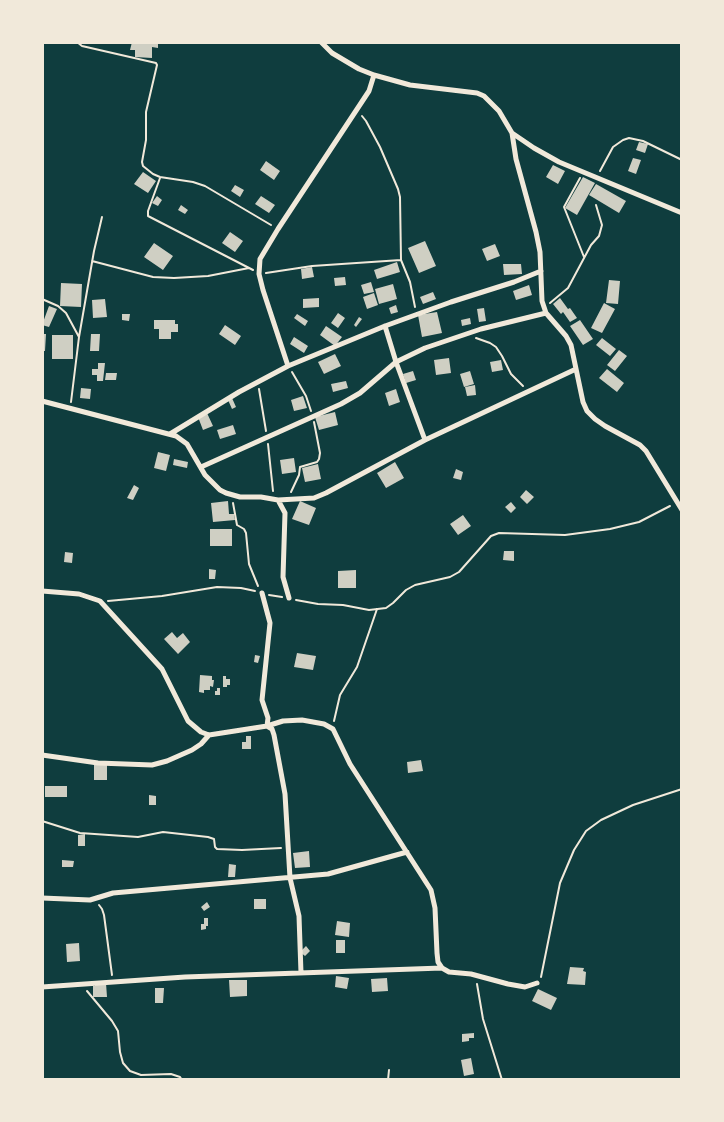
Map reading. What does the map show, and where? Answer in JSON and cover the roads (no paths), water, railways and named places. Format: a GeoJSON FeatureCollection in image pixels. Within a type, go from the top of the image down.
{"type":"FeatureCollection","features":[{"type":"Feature","properties":{"kind":"street"},"geometry":{"type":"LineString","coordinates":[[321,42],[339,57],[359,69],[374,75],[410,85],[477,92],[484,96],[499,112],[512,133],[516,159],[536,232],[541,271],[540,290],[545,310],[571,345],[583,402],[587,411],[605,426],[640,445],[682,510]]}},
{"type":"Feature","properties":{"kind":"street"},"geometry":{"type":"LineString","coordinates":[[288,366],[259,274],[260,259],[262,253],[357,111],[369,91],[374,75]]}},
{"type":"Feature","properties":{"kind":"street"},"geometry":{"type":"LineString","coordinates":[[512,133],[545,155],[682,213]]}},
{"type":"Feature","properties":{"kind":"street"},"geometry":{"type":"LineString","coordinates":[[170,434],[213,407],[288,366],[415,314],[514,282],[541,271]]}},
{"type":"Feature","properties":{"kind":"street"},"geometry":{"type":"LineString","coordinates":[[201,467],[267,439],[360,393],[396,362],[425,348],[464,334],[545,310]]}},
{"type":"Feature","properties":{"kind":"street"},"geometry":{"type":"LineString","coordinates":[[385,326],[396,362],[425,440]]}},
{"type":"Feature","properties":{"kind":"street"},"geometry":{"type":"LineString","coordinates":[[42,401],[176,436],[187,444],[213,484],[220,490],[232,495],[289,500],[314,498],[326,493],[425,440],[461,425],[576,369]]}},
{"type":"Feature","properties":{"kind":"street"},"geometry":{"type":"LineString","coordinates":[[276,499],[285,513],[283,577],[289,598]]}},
{"type":"Feature","properties":{"kind":"street"},"geometry":{"type":"LineString","coordinates":[[42,591],[79,594],[100,601],[162,669],[188,721],[201,732],[209,735],[267,726],[283,721],[302,720],[324,724],[333,729],[350,764],[431,890],[434,898],[438,962],[442,968],[449,972],[471,974],[494,982],[525,987],[538,983]]}},
{"type":"Feature","properties":{"kind":"street"},"geometry":{"type":"LineString","coordinates":[[262,593],[270,623],[262,700],[267,712],[267,726]]}},
{"type":"Feature","properties":{"kind":"street"},"geometry":{"type":"LineString","coordinates":[[267,726],[273,731],[283,783],[290,878],[299,916],[301,972]]}},
{"type":"Feature","properties":{"kind":"street"},"geometry":{"type":"LineString","coordinates":[[42,755],[98,762],[152,765],[192,750],[209,735]]}},
{"type":"Feature","properties":{"kind":"street"},"geometry":{"type":"LineString","coordinates":[[42,898],[90,900],[113,893],[328,874],[407,852]]}},
{"type":"Feature","properties":{"kind":"street"},"geometry":{"type":"LineString","coordinates":[[42,987],[112,981],[301,972],[442,968]]}}]}
